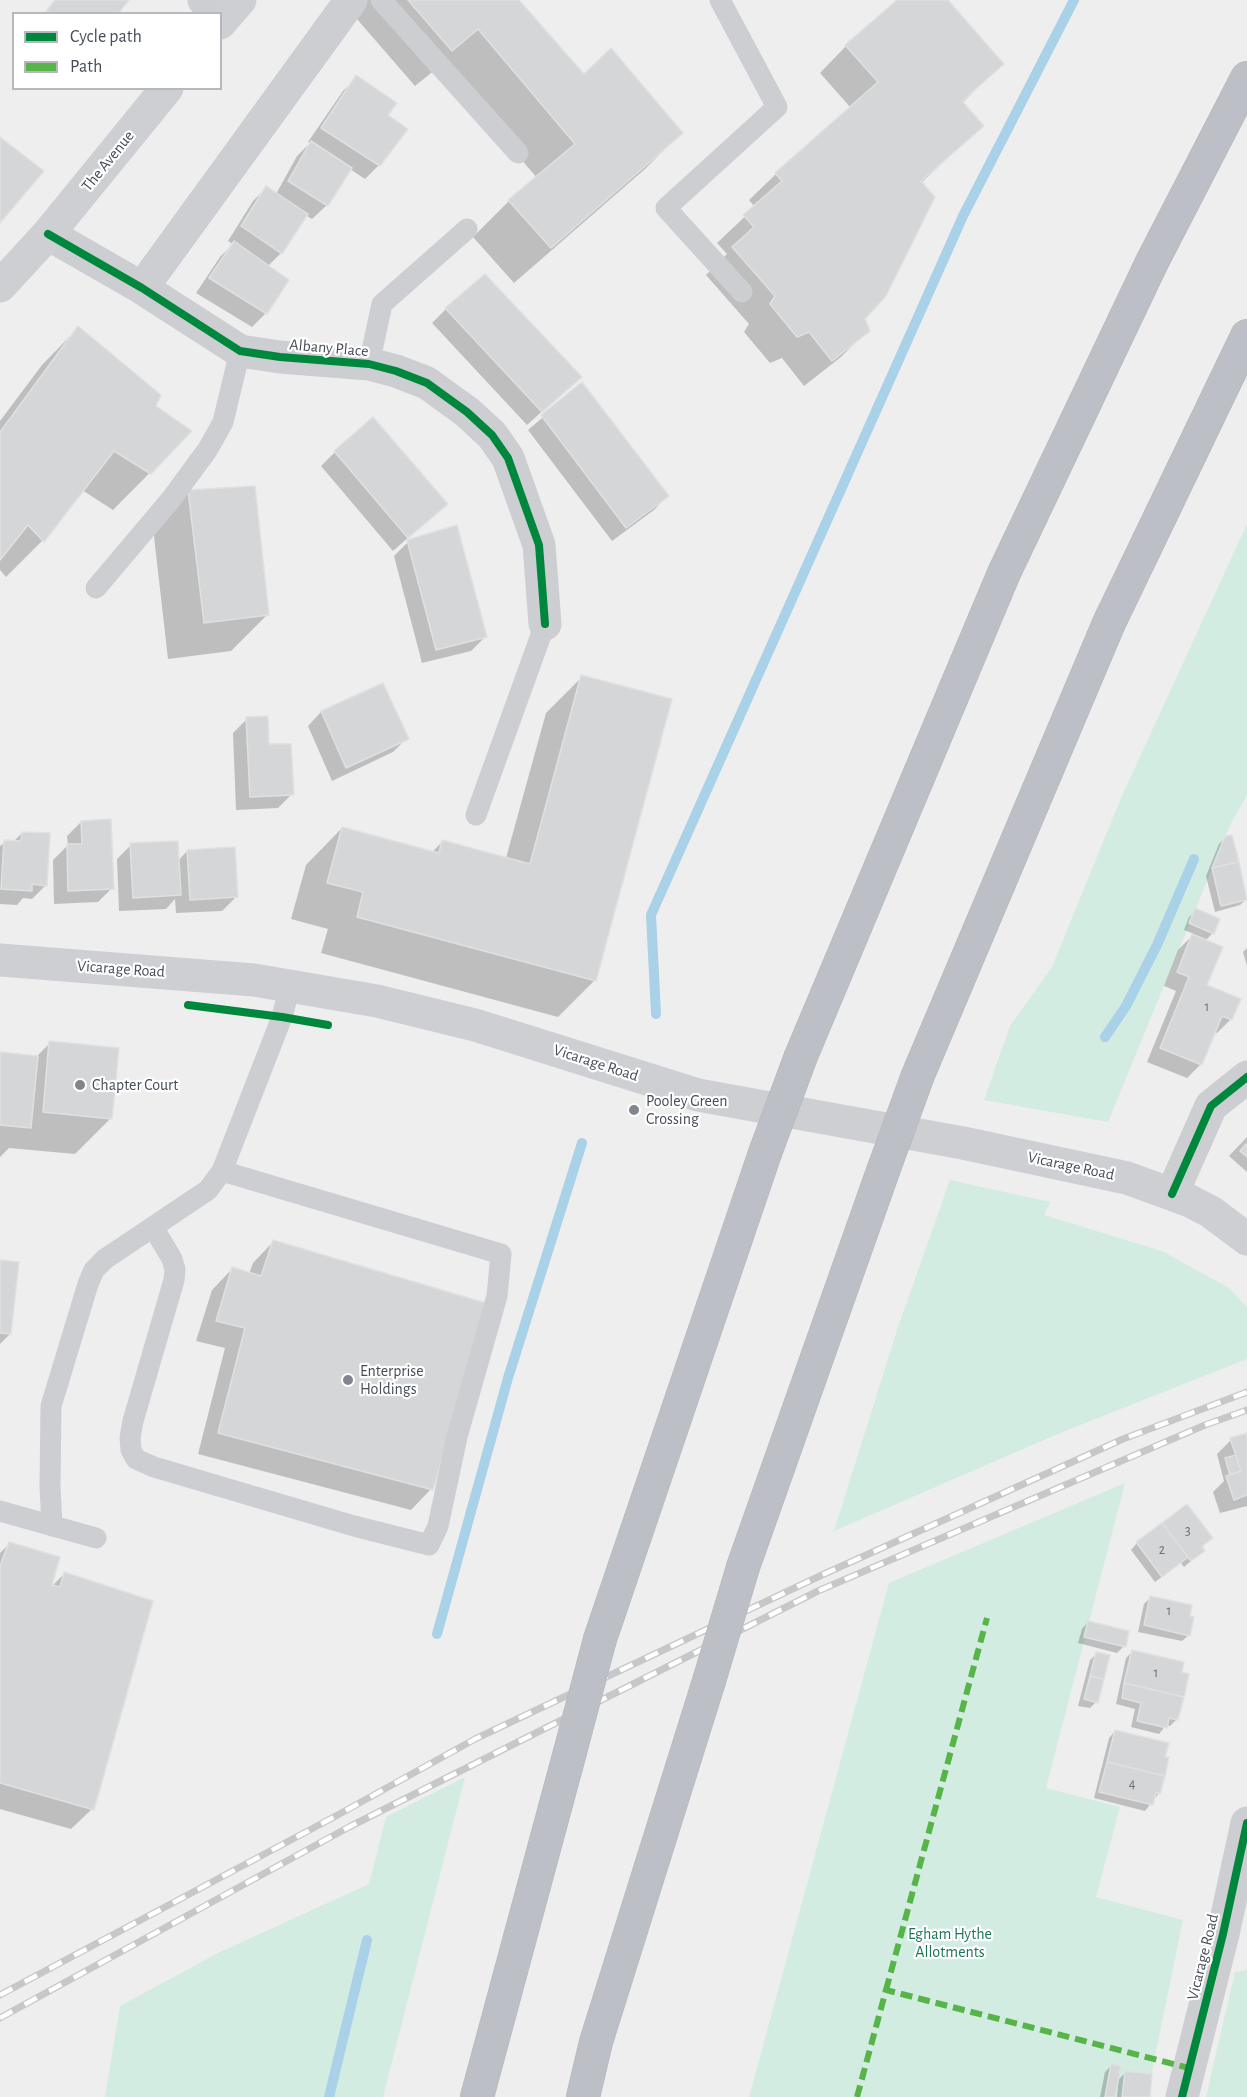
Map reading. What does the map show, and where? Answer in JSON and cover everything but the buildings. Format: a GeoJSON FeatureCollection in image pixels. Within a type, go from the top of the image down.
{"type":"FeatureCollection","features":[{"type":"Feature","properties":{"kind":"highway"},"geometry":{"type":"LineString","coordinates":[[477,2097],[600,1639],[765,1153],[801,1056],[1004,573],[1152,262],[1247,78]]}},
{"type":"Feature","properties":{"kind":"highway"},"geometry":{"type":"LineString","coordinates":[[583,2097],[596,2042],[743,1567],[918,1075],[1109,623],[1247,336]]}},
{"type":"Feature","properties":{"kind":"main road","name":"The Avenue"},"geometry":{"type":"LineString","coordinates":[[0,286],[48,234],[165,90]]}},
{"type":"Feature","properties":{"kind":"main road","name":"Vicarage Road"},"geometry":{"type":"LineString","coordinates":[[0,960],[254,980],[377,1001],[475,1025],[698,1095],[989,1148],[1127,1178],[1172,1194],[1211,1212],[1247,1239]]}},
{"type":"Feature","properties":{"kind":"street"},"geometry":{"type":"LineString","coordinates":[[142,288],[351,0]]}},
{"type":"Feature","properties":{"kind":"street","name":"Albany Place"},"geometry":{"type":"LineString","coordinates":[[48,234],[142,288],[240,351],[280,357],[369,364],[396,370],[427,383],[467,412],[492,435],[508,458],[539,545],[545,624]]}},
{"type":"Feature","properties":{"kind":"street"},"geometry":{"type":"LineString","coordinates":[[1172,1194],[1211,1106],[1247,1077]]}},
{"type":"Feature","properties":{"kind":"street","name":"Vicarage Road"},"geometry":{"type":"LineString","coordinates":[[1182,2097],[1235,1938],[1247,1823]]}},
{"type":"Feature","properties":{"kind":"lane"},"geometry":{"type":"LineString","coordinates":[[381,0],[518,153]]}},
{"type":"Feature","properties":{"kind":"lane"},"geometry":{"type":"LineString","coordinates":[[720,0],[777,107],[666,208],[742,292]]}},
{"type":"Feature","properties":{"kind":"lane"},"geometry":{"type":"LineString","coordinates":[[369,364],[382,304],[467,229]]}},
{"type":"Feature","properties":{"kind":"lane"},"geometry":{"type":"LineString","coordinates":[[96,588],[171,498],[208,449],[223,422],[240,351]]}},
{"type":"Feature","properties":{"kind":"lane"},"geometry":{"type":"LineString","coordinates":[[476,815],[545,624]]}},
{"type":"Feature","properties":{"kind":"lane"},"geometry":{"type":"LineString","coordinates":[[52,1526],[51,1406],[94,1270],[105,1259],[208,1190],[222,1171],[282,1017],[290,986]]}},
{"type":"Feature","properties":{"kind":"lane"},"geometry":{"type":"LineString","coordinates":[[153,1227],[175,1269],[174,1280],[130,1438],[131,1450],[136,1459],[154,1467],[429,1545],[438,1526],[457,1437],[497,1296],[501,1254],[222,1171]]}},
{"type":"Feature","properties":{"kind":"lane"},"geometry":{"type":"LineString","coordinates":[[0,1510],[96,1538]]}},
{"type":"Feature","properties":{"kind":"green space"},"geometry":{"type":"Polygon","coordinates":[[[1247,524],[1247,795],[1230,825],[1108,1122],[984,1100],[1010,1026],[1052,967],[1121,798],[1247,524]]]}},
{"type":"Feature","properties":{"kind":"green space"},"geometry":{"type":"Polygon","coordinates":[[[950,1180],[1050,1202],[1044,1215],[1162,1251],[1229,1288],[1247,1307],[1247,1359],[1060,1433],[834,1531],[898,1327],[950,1180]]]}},
{"type":"Feature","properties":{"kind":"green space","name":"Egham Hythe Allotments"},"geometry":{"type":"Polygon","coordinates":[[[1125,1483],[1046,1788],[1120,1807],[1096,1897],[1183,1920],[1152,2071],[1149,2097],[749,2097],[889,1583],[1125,1483]]]}},
{"type":"Feature","properties":{"kind":"green space"},"geometry":{"type":"Polygon","coordinates":[[[465,1777],[383,2097],[105,2097],[120,2006],[218,1953],[369,1884],[386,1817],[465,1777]]]}},
{"type":"Feature","properties":{"kind":"green space"},"geometry":{"type":"Polygon","coordinates":[[[1247,1970],[1247,2097],[1206,2097],[1235,1972],[1247,1970]]]}},
{"type":"Feature","properties":{"kind":"waterway"},"geometry":{"type":"LineString","coordinates":[[656,1014],[651,915],[963,216],[1074,0]]}},
{"type":"Feature","properties":{"kind":"waterway"},"geometry":{"type":"LineString","coordinates":[[1105,1037],[1126,1006],[1157,945],[1194,859]]}},
{"type":"Feature","properties":{"kind":"waterway"},"geometry":{"type":"LineString","coordinates":[[437,1634],[508,1378],[582,1143]]}},
{"type":"Feature","properties":{"kind":"waterway"},"geometry":{"type":"LineString","coordinates":[[329,2097],[367,1940]]}},
{"type":"Feature","properties":{"kind":"railway"},"geometry":{"type":"LineString","coordinates":[[0,1995],[475,1739],[822,1575],[1123,1439],[1247,1392]]}},
{"type":"Feature","properties":{"kind":"railway"},"geometry":{"type":"LineString","coordinates":[[0,2018],[349,1827],[818,1591],[1205,1425],[1247,1410]]}},
{"type":"Feature","properties":{"kind":"marked path"},"geometry":{"type":"LineString","coordinates":[[886,1990],[987,1618]]}},
{"type":"Feature","properties":{"kind":"marked path"},"geometry":{"type":"LineString","coordinates":[[857,2097],[886,1990],[1189,2068]]}},
{"type":"Feature","properties":{"kind":"cycle path"},"geometry":{"type":"LineString","coordinates":[[48,234],[142,288],[240,351],[280,357],[369,364],[396,371],[427,383],[467,412],[492,435],[508,458],[539,545],[545,624]]}},
{"type":"Feature","properties":{"kind":"cycle path"},"geometry":{"type":"LineString","coordinates":[[188,1005],[328,1025]]}},
{"type":"Feature","properties":{"kind":"cycle path"},"geometry":{"type":"LineString","coordinates":[[1172,1194],[1211,1106],[1247,1077]]}},
{"type":"Feature","properties":{"kind":"cycle path"},"geometry":{"type":"LineString","coordinates":[[1182,2097],[1223,1934],[1247,1823]]}},
{"type":"Feature","properties":{"kind":"place","name":"Chapter Court"},"geometry":{"type":"Point","coordinates":[80,1085]}},
{"type":"Feature","properties":{"kind":"place","name":"Pooley Green Crossing"},"geometry":{"type":"Point","coordinates":[634,1110]}},
{"type":"Feature","properties":{"kind":"place","name":"Enterprise Holdings"},"geometry":{"type":"Point","coordinates":[348,1380]}}]}
